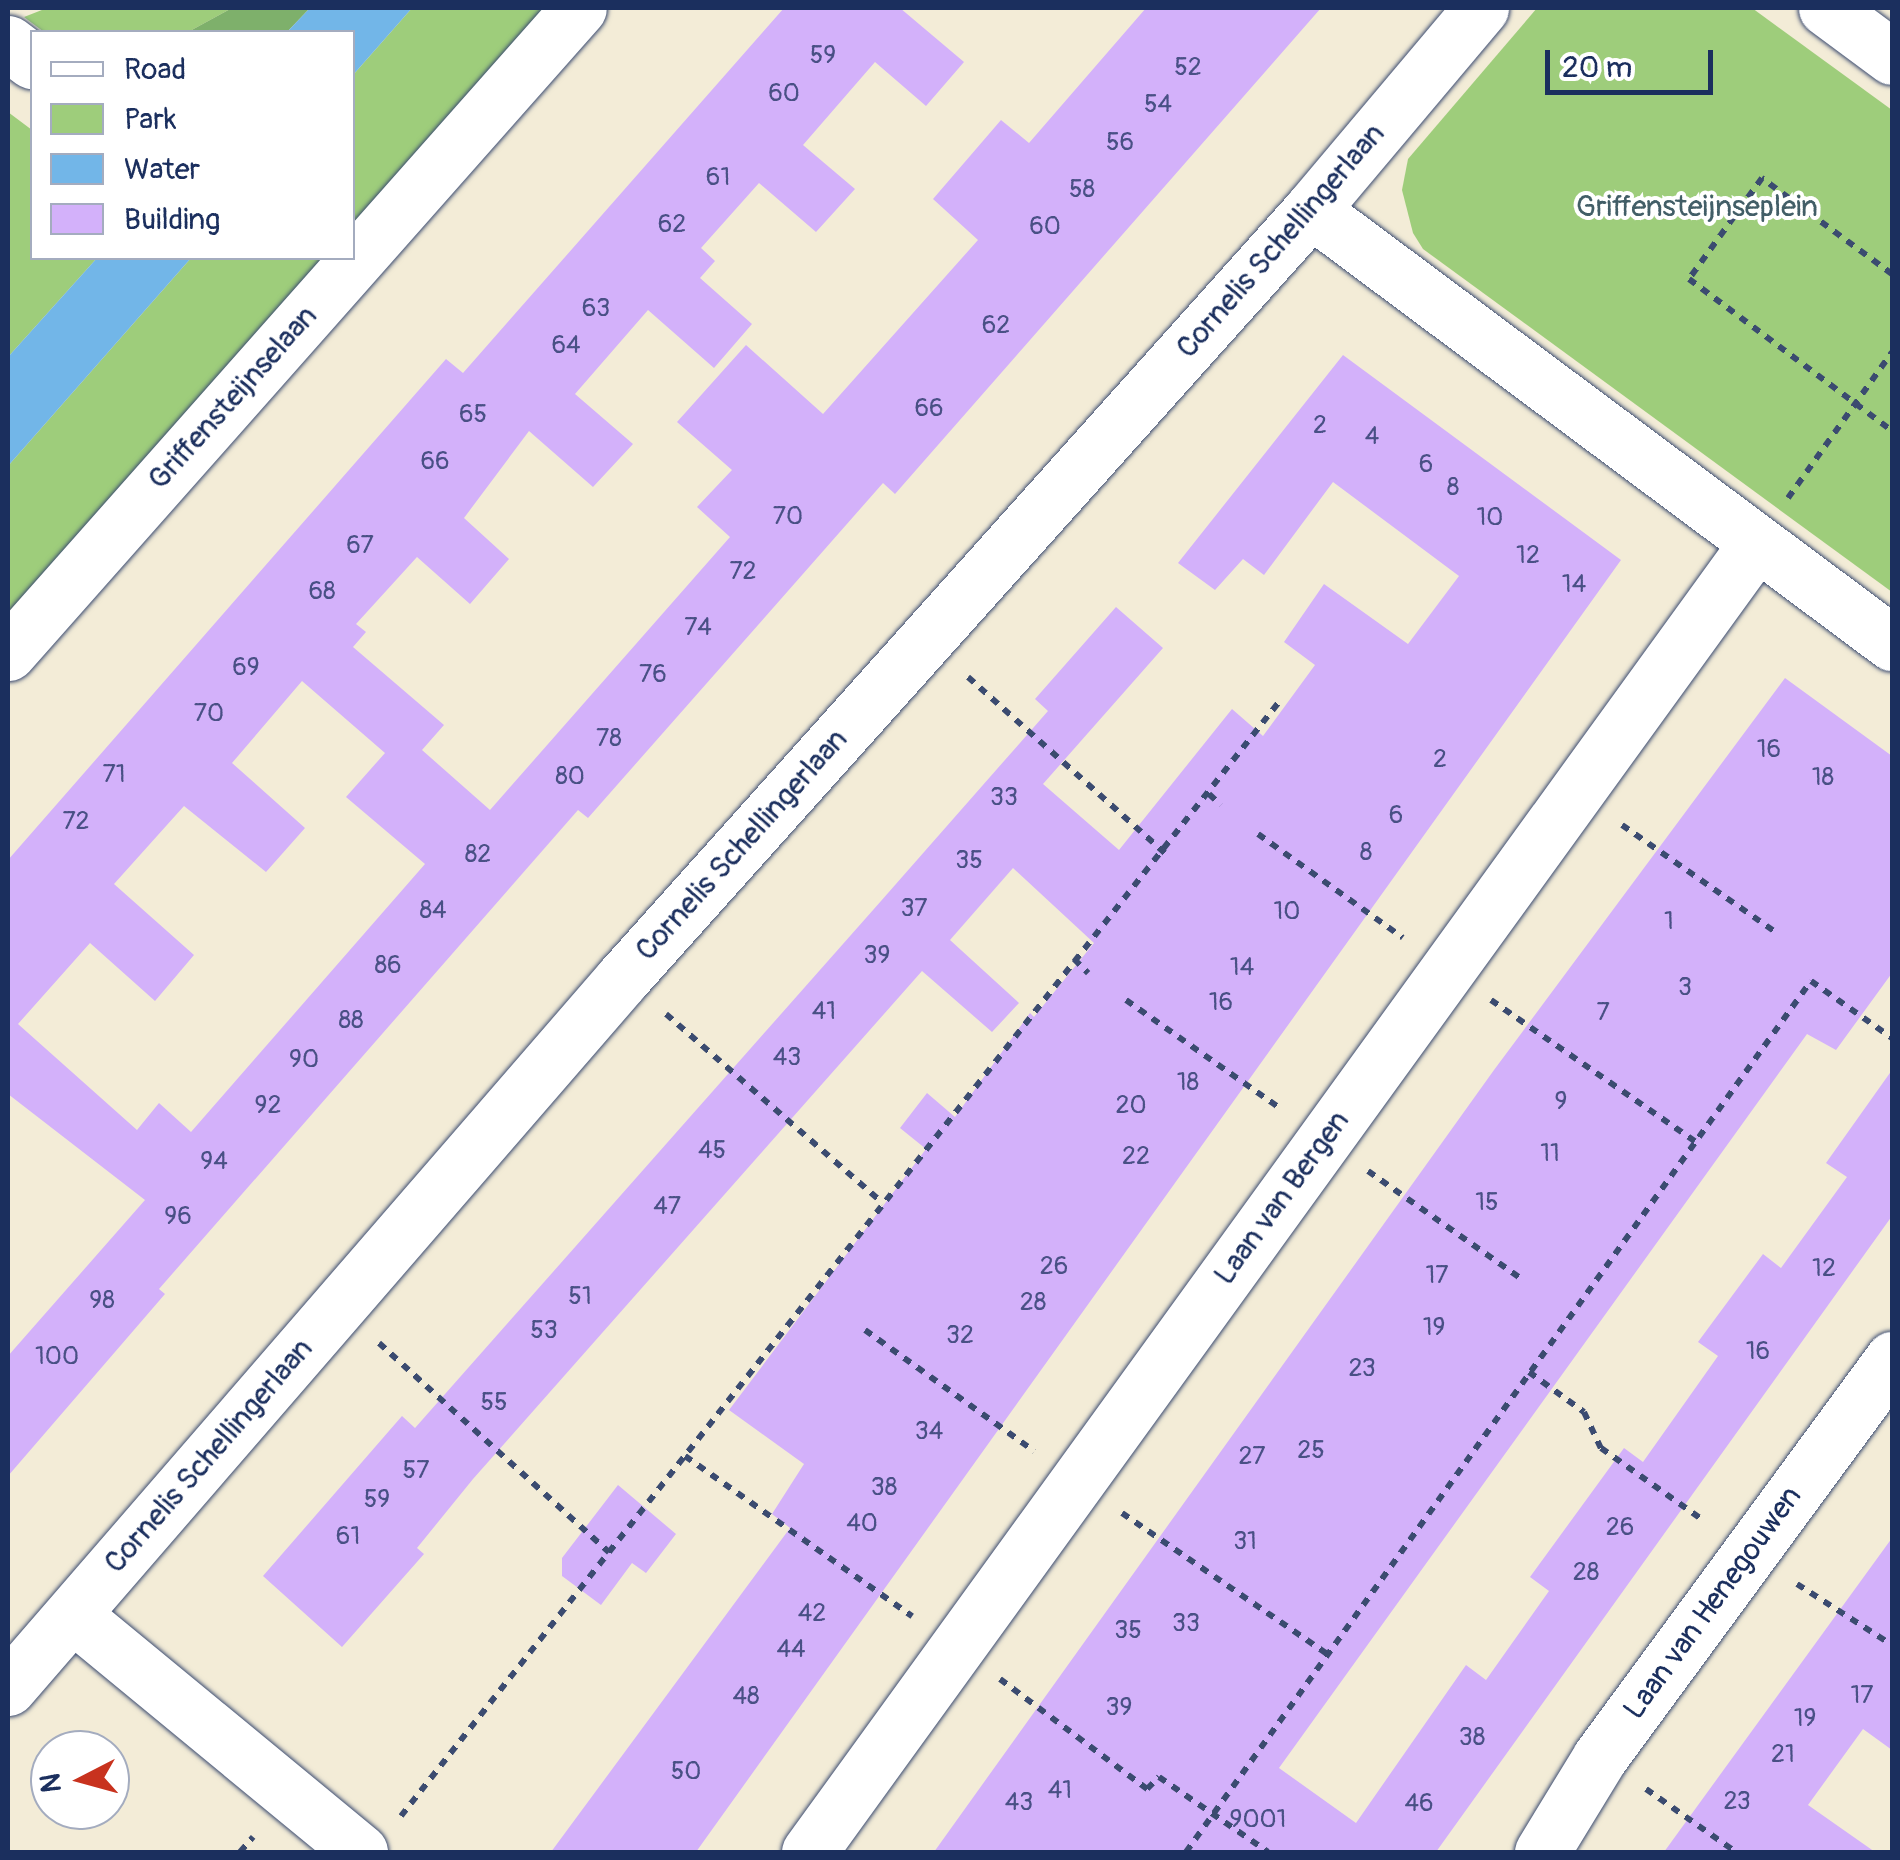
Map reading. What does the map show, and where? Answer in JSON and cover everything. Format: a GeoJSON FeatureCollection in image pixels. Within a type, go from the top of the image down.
{"type":"FeatureCollection","features":[{"type":"Feature","properties":{"kind":"street","name":"Griffensteijnselaan"},"geometry":{"type":"LineString","coordinates":[[8,653],[579,8]]}},
{"type":"Feature","properties":{"kind":"street","name":"Cornelis Schellingerlaan"},"geometry":{"type":"LineString","coordinates":[[8,1688],[622,979],[1311,210],[1481,8]]}},
{"type":"Feature","properties":{"kind":"street"},"geometry":{"type":"LineString","coordinates":[[1826,8],[1892,57]]}},
{"type":"Feature","properties":{"kind":"street"},"geometry":{"type":"LineString","coordinates":[[8,43],[30,60]]}},
{"type":"Feature","properties":{"kind":"street"},"geometry":{"type":"LineString","coordinates":[[1311,210],[1892,643]]}},
{"type":"Feature","properties":{"kind":"street","name":"Laan van Bergen"},"geometry":{"type":"LineString","coordinates":[[809,1852],[1756,544]]}},
{"type":"Feature","properties":{"kind":"street","name":"Laan van Henegouwen"},"geometry":{"type":"LineString","coordinates":[[1542,1852],[1600,1757],[1892,1359]]}},
{"type":"Feature","properties":{"kind":"street"},"geometry":{"type":"LineString","coordinates":[[73,1614],[378,1838]]}},
{"type":"Feature","properties":{"kind":"path"},"geometry":{"type":"LineString","coordinates":[[1892,274],[1762,178],[1689,279],[1892,431]]}},
{"type":"Feature","properties":{"kind":"path"},"geometry":{"type":"LineString","coordinates":[[1756,544],[1892,352]]}},
{"type":"Feature","properties":{"kind":"path"},"geometry":{"type":"LineString","coordinates":[[924,642],[1165,853]]}},
{"type":"Feature","properties":{"kind":"path"},"geometry":{"type":"LineString","coordinates":[[378,1838],[685,1456],[1074,958],[1165,853],[1282,698]]}},
{"type":"Feature","properties":{"kind":"path"},"geometry":{"type":"LineString","coordinates":[[1577,793],[1777,934]]}},
{"type":"Feature","properties":{"kind":"path"},"geometry":{"type":"LineString","coordinates":[[1209,794],[1222,805]]}},
{"type":"Feature","properties":{"kind":"path"},"geometry":{"type":"LineString","coordinates":[[1258,834],[1695,1142]]}},
{"type":"Feature","properties":{"kind":"path"},"geometry":{"type":"LineString","coordinates":[[1074,958],[1088,973]]}},
{"type":"Feature","properties":{"kind":"path"},"geometry":{"type":"LineString","coordinates":[[622,979],[883,1203]]}},
{"type":"Feature","properties":{"kind":"path"},"geometry":{"type":"LineString","coordinates":[[1186,1852],[1530,1372],[1569,1311],[1811,981],[1892,1038]]}},
{"type":"Feature","properties":{"kind":"path"},"geometry":{"type":"LineString","coordinates":[[1126,1000],[1522,1280]]}},
{"type":"Feature","properties":{"kind":"path"},"geometry":{"type":"LineString","coordinates":[[338,1306],[609,1552]]}},
{"type":"Feature","properties":{"kind":"path"},"geometry":{"type":"LineString","coordinates":[[866,1330],[1077,1482],[1327,1654]]}},
{"type":"Feature","properties":{"kind":"path"},"geometry":{"type":"LineString","coordinates":[[1530,1372],[1584,1412],[1602,1448],[1749,1554],[1892,1646]]}},
{"type":"Feature","properties":{"kind":"path"},"geometry":{"type":"LineString","coordinates":[[685,1456],[958,1648],[1147,1789],[1159,1777],[1268,1852]]}},
{"type":"Feature","properties":{"kind":"path"},"geometry":{"type":"LineString","coordinates":[[1600,1757],[1736,1852]]}},
{"type":"Feature","properties":{"kind":"green space"},"geometry":{"type":"Polygon","coordinates":[[[47,8],[232,8],[192,30],[41,30],[24,17],[47,8]]]}},
{"type":"Feature","properties":{"kind":"green space"},"geometry":{"type":"Polygon","coordinates":[[[232,8],[310,8],[289,30],[192,30],[232,8]]]}},
{"type":"Feature","properties":{"kind":"green space"},"geometry":{"type":"Polygon","coordinates":[[[412,8],[555,8],[355,231],[355,73],[412,8]]]}},
{"type":"Feature","properties":{"kind":"green space","name":"Griffensteijnseplein"},"geometry":{"type":"Polygon","coordinates":[[[1537,8],[1752,8],[1892,110],[1892,592],[1423,249],[1413,233],[1402,190],[1408,159],[1537,8]]]}},
{"type":"Feature","properties":{"kind":"green space"},"geometry":{"type":"Polygon","coordinates":[[[8,112],[30,128],[30,260],[95,260],[8,357],[8,112]]]}},
{"type":"Feature","properties":{"kind":"green space"},"geometry":{"type":"Polygon","coordinates":[[[189,260],[329,260],[8,618],[8,466],[189,260]]]}},
{"type":"Feature","properties":{"kind":"water"},"geometry":{"type":"Polygon","coordinates":[[[310,8],[412,8],[355,73],[355,30],[289,30],[310,8]]]}},
{"type":"Feature","properties":{"kind":"water"},"geometry":{"type":"Polygon","coordinates":[[[95,260],[189,260],[8,466],[8,357],[95,260]]]}},
{"type":"Feature","properties":{"kind":"building"},"geometry":{"type":"Polygon","coordinates":[[[784,8],[900,8],[964,62],[926,106],[875,62],[803,145],[855,189],[816,232],[759,183],[701,248],[715,261],[700,278],[752,324],[714,368],[648,310],[575,394],[633,444],[593,487],[529,431],[464,518],[509,559],[470,604],[417,557],[356,624],[366,632],[353,647],[444,725],[422,750],[490,810],[730,537],[697,507],[732,470],[677,422],[746,345],[823,414],[978,240],[933,199],[1001,120],[1029,143],[1146,8],[1321,8],[895,494],[883,483],[588,818],[578,810],[159,1289],[165,1294],[8,1476],[8,1356],[145,1200],[8,1094],[8,860],[446,359],[463,373],[784,8]],[[302,681],[232,763],[305,828],[266,872],[184,806],[114,884],[194,955],[155,1001],[90,943],[18,1024],[137,1130],[159,1103],[191,1132],[425,864],[346,797],[385,753],[302,681]]]}},
{"type":"Feature","properties":{"kind":"building"},"geometry":{"type":"Polygon","coordinates":[[[1343,355],[1621,560],[696,1852],[551,1852],[790,1528],[772,1514],[804,1464],[729,1410],[926,1149],[900,1128],[927,1093],[955,1117],[1030,1013],[1034,1017],[1094,943],[1013,868],[950,940],[1019,1003],[992,1032],[922,971],[473,1479],[417,1548],[424,1554],[342,1647],[263,1576],[402,1416],[415,1428],[881,901],[1048,711],[1035,699],[1116,607],[1163,648],[1043,784],[1119,850],[1232,709],[1263,736],[1315,665],[1284,642],[1324,584],[1408,644],[1459,576],[1333,482],[1264,575],[1243,559],[1215,590],[1178,563],[1343,355]]]}},
{"type":"Feature","properties":{"kind":"building"},"geometry":{"type":"Polygon","coordinates":[[[1785,678],[1892,756],[1892,973],[1836,1050],[1807,1034],[1279,1768],[1356,1823],[1466,1665],[1486,1680],[1549,1591],[1530,1577],[1624,1448],[1643,1462],[1718,1356],[1698,1342],[1763,1254],[1781,1268],[1847,1177],[1826,1163],[1892,1070],[1892,1216],[1436,1852],[934,1852],[1494,1070],[1785,678]]]}},
{"type":"Feature","properties":{"kind":"building"},"geometry":{"type":"Polygon","coordinates":[[[618,1485],[676,1534],[646,1573],[632,1563],[601,1605],[562,1576],[562,1558],[618,1485]]]}},
{"type":"Feature","properties":{"kind":"building"},"geometry":{"type":"Polygon","coordinates":[[[1892,1538],[1892,1750],[1863,1729],[1808,1805],[1875,1852],[1664,1852],[1892,1538]]]}}]}
